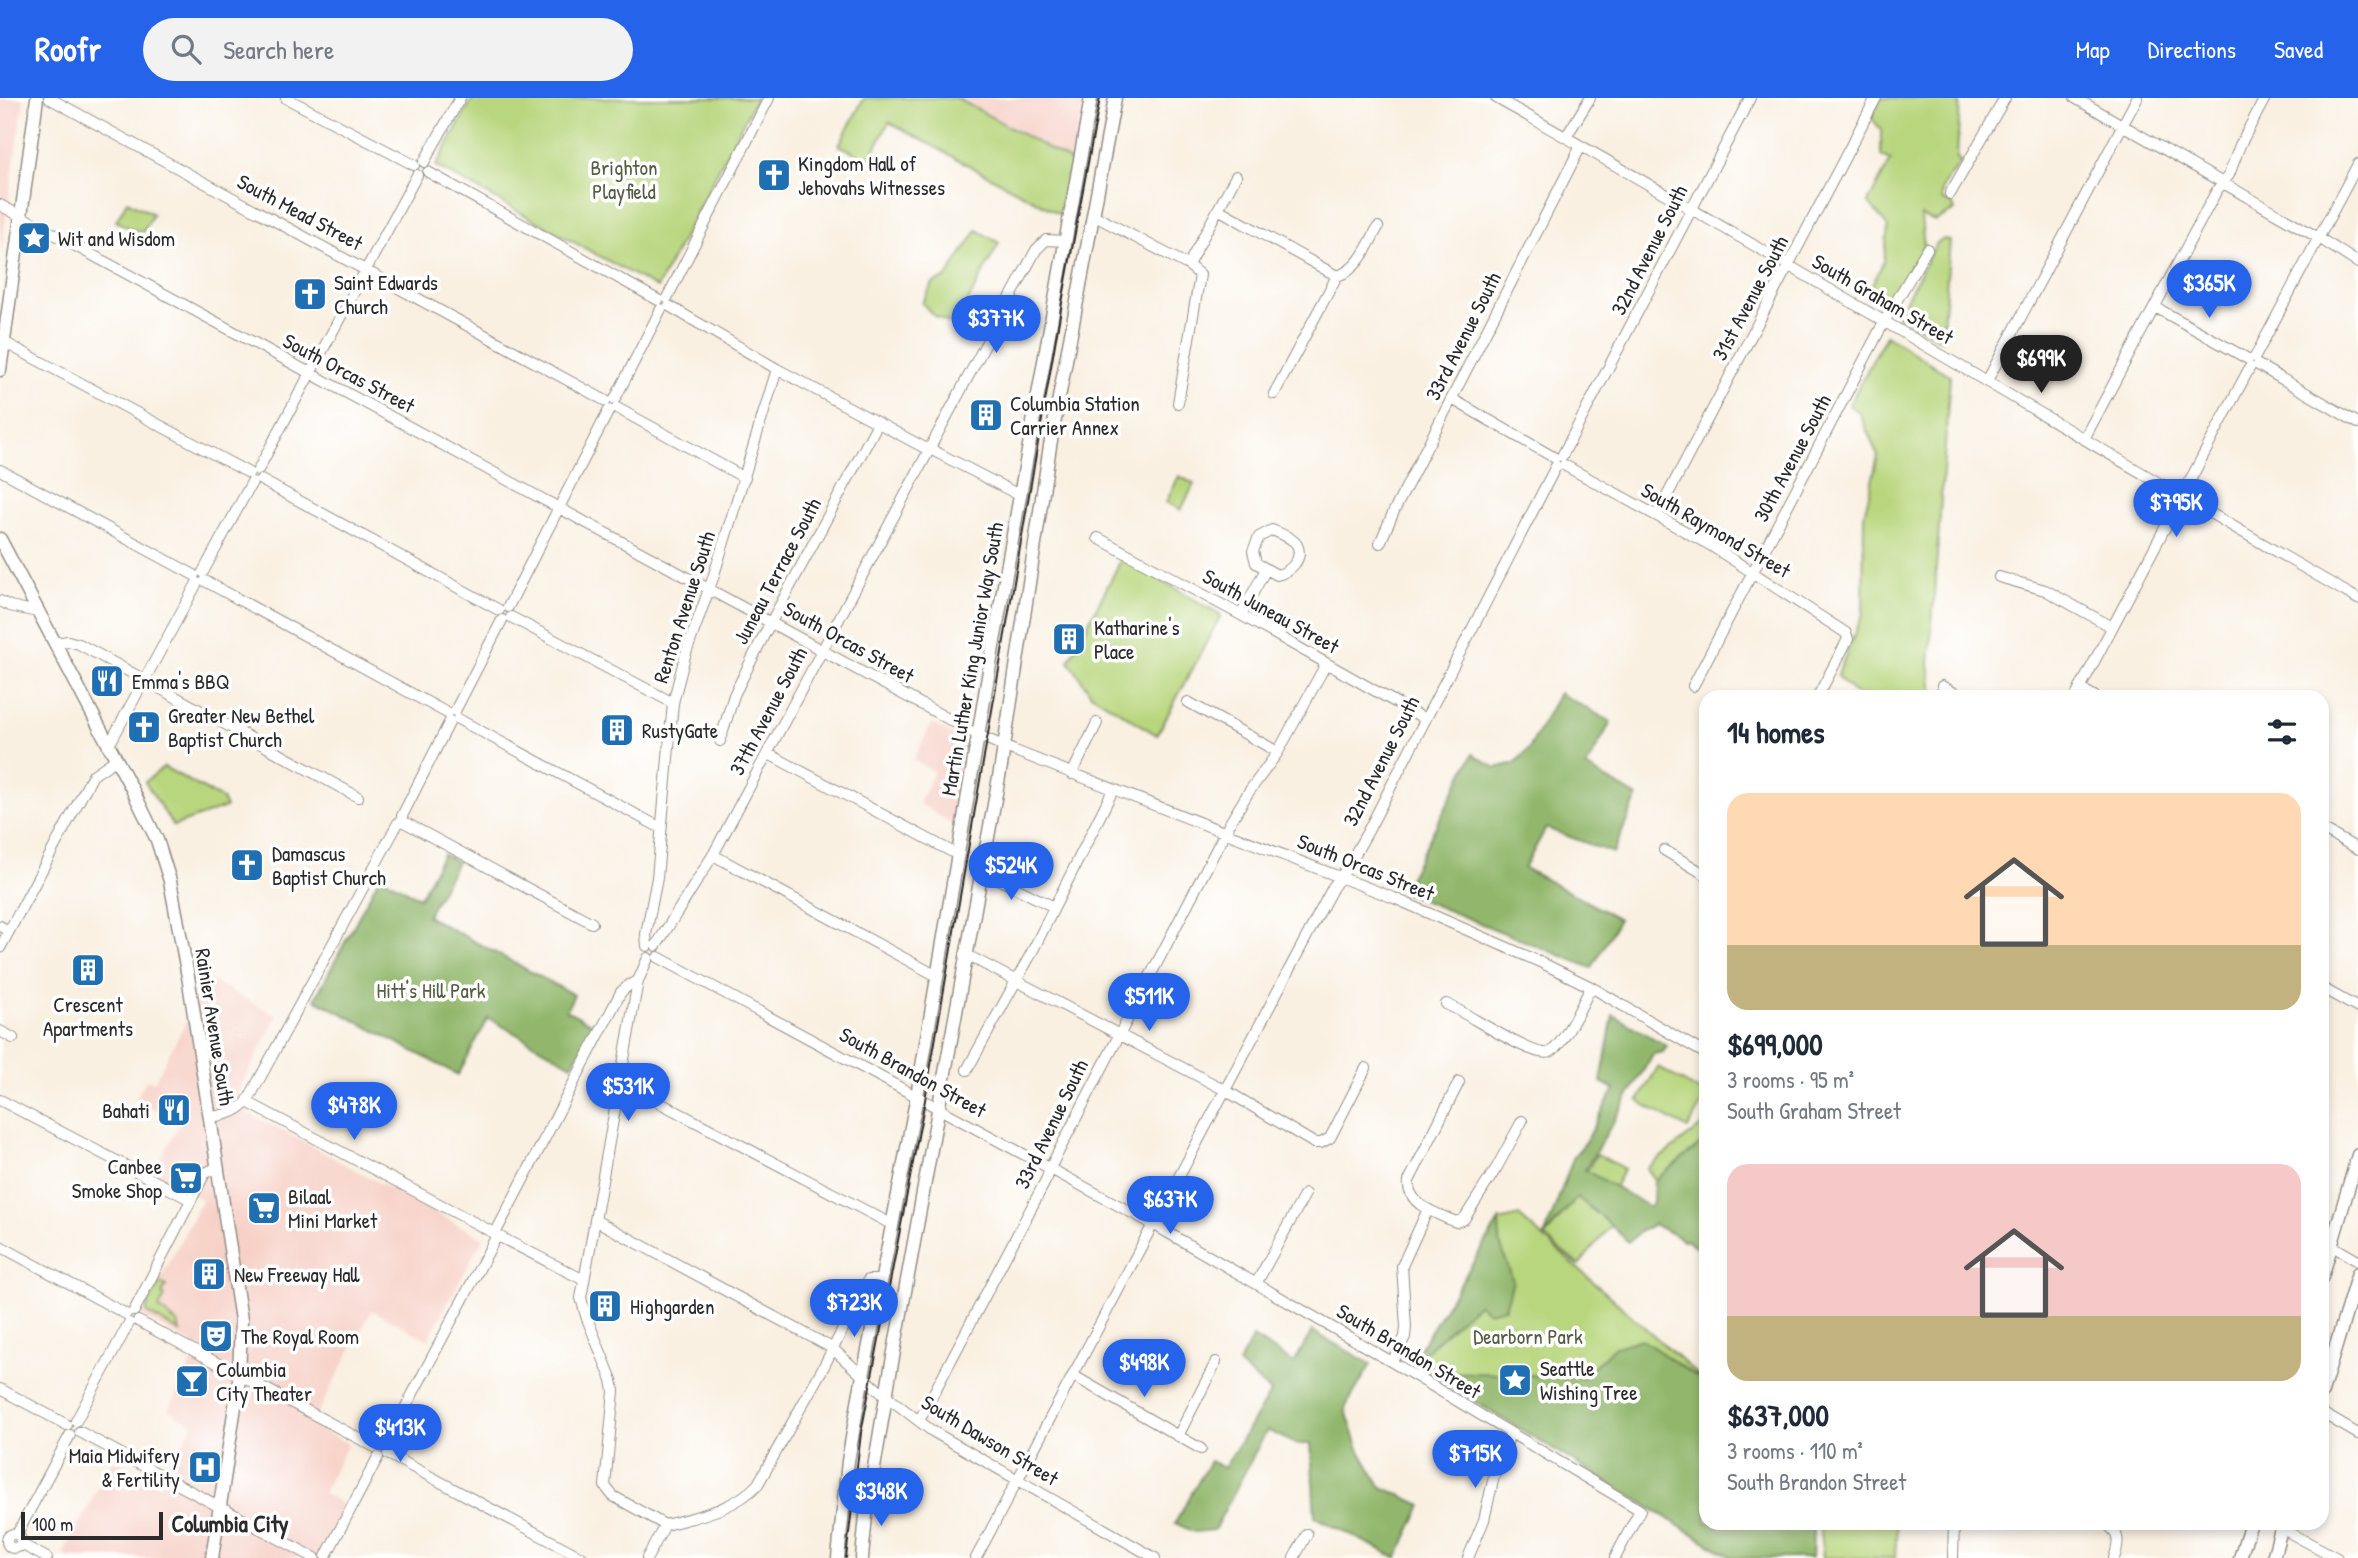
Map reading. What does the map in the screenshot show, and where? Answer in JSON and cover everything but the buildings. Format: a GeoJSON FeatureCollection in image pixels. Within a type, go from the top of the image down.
{"type":"FeatureCollection","features":[{"type":"Feature","properties":{"kind":"main road"},"geometry":{"type":"LineString","coordinates":[[0,370],[37,98]]}},
{"type":"Feature","properties":{"kind":"main road","name":"Martin Luther King Junior Way South"},"geometry":{"type":"LineString","coordinates":[[838,1558],[848,1461],[917,1096],[1019,495],[1091,98]]}},
{"type":"Feature","properties":{"kind":"main road","name":"Martin Luther King Junior Way South"},"geometry":{"type":"LineString","coordinates":[[862,1558],[866,1515],[886,1396],[1004,747],[1050,446],[1115,98]]}},
{"type":"Feature","properties":{"kind":"main road","name":"Rainier Avenue South"},"geometry":{"type":"LineString","coordinates":[[0,539],[157,840],[165,861],[184,953],[240,1305],[240,1375],[212,1558]]}},
{"type":"Feature","properties":{"kind":"main road"},"geometry":{"type":"LineString","coordinates":[[2329,1237],[2358,1155]]}},
{"type":"Feature","properties":{"kind":"main road"},"geometry":{"type":"LineString","coordinates":[[2329,1369],[2358,1273]]}},
{"type":"Feature","properties":{"kind":"main road"},"geometry":{"type":"LineString","coordinates":[[2240,1558],[2249,1530]]}},
{"type":"Feature","properties":{"kind":"main road"},"geometry":{"type":"LineString","coordinates":[[2273,1558],[2281,1530]]}},
{"type":"Feature","properties":{"kind":"street","name":"South Mead Street"},"geometry":{"type":"LineString","coordinates":[[50,98],[745,478]]}},
{"type":"Feature","properties":{"kind":"street"},"geometry":{"type":"LineString","coordinates":[[286,98],[664,303],[777,369],[1019,495]]}},
{"type":"Feature","properties":{"kind":"street"},"geometry":{"type":"LineString","coordinates":[[108,747],[460,98]]}},
{"type":"Feature","properties":{"kind":"street"},"geometry":{"type":"LineString","coordinates":[[210,1117],[237,1111],[247,1102],[401,820],[558,507],[769,98]]}},
{"type":"Feature","properties":{"kind":"street","name":"South Graham Street"},"geometry":{"type":"LineString","coordinates":[[1496,98],[2358,599]]}},
{"type":"Feature","properties":{"kind":"street"},"geometry":{"type":"LineString","coordinates":[[1566,138],[1590,98]]}},
{"type":"Feature","properties":{"kind":"street","name":"32nd Avenue South"},"geometry":{"type":"LineString","coordinates":[[975,1558],[1339,877],[1347,868],[1367,831],[1750,98]]}},
{"type":"Feature","properties":{"kind":"street","name":"31st Avenue South"},"geometry":{"type":"LineString","coordinates":[[1657,515],[1876,98]]}},
{"type":"Feature","properties":{"kind":"street"},"geometry":{"type":"LineString","coordinates":[[1950,194],[2005,98]]}},
{"type":"Feature","properties":{"kind":"street"},"geometry":{"type":"LineString","coordinates":[[2075,98],[2358,263]]}},
{"type":"Feature","properties":{"kind":"street"},"geometry":{"type":"LineString","coordinates":[[1987,381],[2137,98]]}},
{"type":"Feature","properties":{"kind":"street"},"geometry":{"type":"LineString","coordinates":[[2084,439],[2229,175],[2240,145],[2265,98]]}},
{"type":"Feature","properties":{"kind":"street","name":"33rd Avenue South"},"geometry":{"type":"LineString","coordinates":[[1380,543],[1581,146]]}},
{"type":"Feature","properties":{"kind":"street"},"geometry":{"type":"LineString","coordinates":[[2079,690],[2358,164]]}},
{"type":"Feature","properties":{"kind":"street"},"geometry":{"type":"LineString","coordinates":[[1188,265],[1236,176]]}},
{"type":"Feature","properties":{"kind":"street","name":"South Orcas Street"},"geometry":{"type":"LineString","coordinates":[[0,205],[978,735],[1339,877],[1528,957],[1591,987],[1699,1050]]}},
{"type":"Feature","properties":{"kind":"street"},"geometry":{"type":"LineString","coordinates":[[1218,209],[1337,276]]}},
{"type":"Feature","properties":{"kind":"street"},"geometry":{"type":"LineString","coordinates":[[1093,215],[1188,265],[1200,275],[1178,403]]}},
{"type":"Feature","properties":{"kind":"street"},"geometry":{"type":"LineString","coordinates":[[1274,394],[1337,276],[1355,265],[1378,227]]}},
{"type":"Feature","properties":{"kind":"street","name":"37th Avenue South"},"geometry":{"type":"LineString","coordinates":[[652,952],[713,855],[1036,250],[1046,240],[1066,241]]}},
{"type":"Feature","properties":{"kind":"street","name":"30th Avenue South"},"geometry":{"type":"LineString","coordinates":[[1693,686],[1884,322],[1927,249]]}},
{"type":"Feature","properties":{"kind":"street"},"geometry":{"type":"LineString","coordinates":[[2155,307],[2358,423]]}},
{"type":"Feature","properties":{"kind":"street"},"geometry":{"type":"LineString","coordinates":[[2,340],[673,703]]}},
{"type":"Feature","properties":{"kind":"street","name":"Renton Avenue South"},"geometry":{"type":"LineString","coordinates":[[665,1525],[613,1496],[605,1486],[614,1391],[582,1306],[584,1280],[638,981],[652,952],[646,934],[657,878],[673,703],[685,656],[710,589],[777,369]]}},
{"type":"Feature","properties":{"kind":"street","name":"South Raymond Street"},"geometry":{"type":"LineString","coordinates":[[1452,399],[1753,572],[1846,633],[1848,639],[1821,690]]}},
{"type":"Feature","properties":{"kind":"street","name":"Juneau Terrace South"},"geometry":{"type":"LineString","coordinates":[[720,741],[734,695],[770,621],[878,423]]}},
{"type":"Feature","properties":{"kind":"street"},"geometry":{"type":"LineString","coordinates":[[0,470],[661,828]]}},
{"type":"Feature","properties":{"kind":"street"},"geometry":{"type":"LineString","coordinates":[[1272,530],[1297,544],[1297,558],[1290,570],[1277,575],[1266,569],[1256,563],[1253,551],[1259,537],[1272,530]]}},
{"type":"Feature","properties":{"kind":"street","name":"South Juneau Street"},"geometry":{"type":"LineString","coordinates":[[1098,538],[1425,719]]}},
{"type":"Feature","properties":{"kind":"street"},"geometry":{"type":"LineString","coordinates":[[1241,615],[1266,569]]}},
{"type":"Feature","properties":{"kind":"street"},"geometry":{"type":"LineString","coordinates":[[1999,577],[2045,590],[2112,627]]}},
{"type":"Feature","properties":{"kind":"street"},"geometry":{"type":"LineString","coordinates":[[0,601],[37,612]]}},
{"type":"Feature","properties":{"kind":"street"},"geometry":{"type":"LineString","coordinates":[[54,643],[68,641],[79,644],[358,797]]}},
{"type":"Feature","properties":{"kind":"street","name":"33rd Avenue South"},"geometry":{"type":"LineString","coordinates":[[919,1421],[1225,832],[1248,793],[1278,752],[1326,664]]}},
{"type":"Feature","properties":{"kind":"street"},"geometry":{"type":"LineString","coordinates":[[1942,686],[1949,690]]}},
{"type":"Feature","properties":{"kind":"street"},"geometry":{"type":"LineString","coordinates":[[1188,702],[1278,752]]}},
{"type":"Feature","properties":{"kind":"street"},"geometry":{"type":"LineString","coordinates":[[1072,774],[1097,723]]}},
{"type":"Feature","properties":{"kind":"street"},"geometry":{"type":"LineString","coordinates":[[767,753],[958,855]]}},
{"type":"Feature","properties":{"kind":"street"},"geometry":{"type":"LineString","coordinates":[[0,948],[5,928],[93,775],[115,760]]}},
{"type":"Feature","properties":{"kind":"street"},"geometry":{"type":"LineString","coordinates":[[967,1070],[1017,980],[1113,790]]}},
{"type":"Feature","properties":{"kind":"street"},"geometry":{"type":"LineString","coordinates":[[401,820],[592,923]]}},
{"type":"Feature","properties":{"kind":"street"},"geometry":{"type":"LineString","coordinates":[[2329,833],[2358,849]]}},
{"type":"Feature","properties":{"kind":"street"},"geometry":{"type":"LineString","coordinates":[[1664,850],[1699,871]]}},
{"type":"Feature","properties":{"kind":"street"},"geometry":{"type":"LineString","coordinates":[[713,855],[937,976]]}},
{"type":"Feature","properties":{"kind":"street"},"geometry":{"type":"LineString","coordinates":[[980,870],[1054,907]]}},
{"type":"Feature","properties":{"kind":"street","name":"South Brandon Street"},"geometry":{"type":"LineString","coordinates":[[652,952],[1154,1224],[1640,1510],[1615,1558]]}},
{"type":"Feature","properties":{"kind":"street"},"geometry":{"type":"LineString","coordinates":[[965,954],[1225,1090],[1314,1143],[1330,1138],[1366,1068]]}},
{"type":"Feature","properties":{"kind":"street"},"geometry":{"type":"LineString","coordinates":[[0,1389],[220,1507],[322,1558],[384,1452],[621,992],[638,981]]}},
{"type":"Feature","properties":{"kind":"street"},"geometry":{"type":"LineString","coordinates":[[1446,1004],[1524,1048],[1545,1054],[1552,1052],[1559,1043],[1591,987]]}},
{"type":"Feature","properties":{"kind":"street"},"geometry":{"type":"LineString","coordinates":[[2329,992],[2358,1008]]}},
{"type":"Feature","properties":{"kind":"street"},"geometry":{"type":"LineString","coordinates":[[0,1031],[13,1038]]}},
{"type":"Feature","properties":{"kind":"street"},"geometry":{"type":"LineString","coordinates":[[620,1082],[893,1225]]}},
{"type":"Feature","properties":{"kind":"street"},"geometry":{"type":"LineString","coordinates":[[1459,1082],[1409,1181],[1411,1197],[1428,1209],[1456,1222],[1464,1219],[1522,1121]]}},
{"type":"Feature","properties":{"kind":"street"},"geometry":{"type":"LineString","coordinates":[[0,1100],[191,1200]]}},
{"type":"Feature","properties":{"kind":"street"},"geometry":{"type":"LineString","coordinates":[[247,1102],[584,1280]]}},
{"type":"Feature","properties":{"kind":"street"},"geometry":{"type":"LineString","coordinates":[[4,1558],[11,1539],[132,1317],[205,1173],[218,1167]]}},
{"type":"Feature","properties":{"kind":"street"},"geometry":{"type":"LineString","coordinates":[[1256,1283],[1305,1194]]}},
{"type":"Feature","properties":{"kind":"street"},"geometry":{"type":"LineString","coordinates":[[1392,1362],[1405,1337],[1402,1266],[1428,1209]]}},
{"type":"Feature","properties":{"kind":"street","name":"South Dawson Street"},"geometry":{"type":"LineString","coordinates":[[595,1220],[832,1348],[863,1377],[932,1431],[1155,1558]]}},
{"type":"Feature","properties":{"kind":"street"},"geometry":{"type":"LineString","coordinates":[[2329,1244],[2358,1261]]}},
{"type":"Feature","properties":{"kind":"street"},"geometry":{"type":"LineString","coordinates":[[0,1246],[375,1447],[379,1443],[384,1452],[583,1558]]}},
{"type":"Feature","properties":{"kind":"street"},"geometry":{"type":"LineString","coordinates":[[647,1558],[665,1525],[735,1503],[758,1484],[868,1280],[882,1280]]}},
{"type":"Feature","properties":{"kind":"street"},"geometry":{"type":"LineString","coordinates":[[1178,1436],[1216,1362]]}},
{"type":"Feature","properties":{"kind":"street"},"geometry":{"type":"LineString","coordinates":[[1074,1376],[1201,1448]]}},
{"type":"Feature","properties":{"kind":"street"},"geometry":{"type":"LineString","coordinates":[[2329,1417],[2358,1434]]}},
{"type":"Feature","properties":{"kind":"street"},"geometry":{"type":"LineString","coordinates":[[1468,1558],[1485,1520],[1494,1476],[1510,1434]]}},
{"type":"Feature","properties":{"kind":"street"},"geometry":{"type":"LineString","coordinates":[[1953,1558],[1954,1530]]}},
{"type":"Feature","properties":{"kind":"street"},"geometry":{"type":"LineString","coordinates":[[2114,1530],[2119,1543],[2114,1558]]}},
{"type":"Feature","properties":{"kind":"street"},"geometry":{"type":"LineString","coordinates":[[2290,1530],[2337,1558]]}},
{"type":"Feature","properties":{"kind":"street"},"geometry":{"type":"LineString","coordinates":[[1294,1558],[1307,1534]]}},
{"type":"Feature","properties":{"kind":"street"},"geometry":{"type":"LineString","coordinates":[[11,1539],[47,1558]]}},
{"type":"Feature","properties":{"kind":"shaded area"},"geometry":{"type":"Polygon","coordinates":[[[0,98],[24,98],[0,256],[0,98]]]}},
{"type":"Feature","properties":{"kind":"shaded area"},"geometry":{"type":"Polygon","coordinates":[[[961,98],[1084,98],[1074,161],[961,98]]]}},
{"type":"Feature","properties":{"kind":"shaded area"},"geometry":{"type":"Polygon","coordinates":[[[932,723],[961,740],[964,745],[953,825],[919,803],[934,772],[913,760],[932,723]]]}},
{"type":"Feature","properties":{"kind":"shaded area"},"geometry":{"type":"Polygon","coordinates":[[[209,979],[277,1016],[232,1104],[483,1238],[428,1340],[372,1310],[312,1424],[348,1444],[323,1493],[344,1505],[316,1558],[70,1558],[63,1554],[113,1460],[161,1485],[193,1424],[168,1410],[200,1348],[141,1316],[202,1200],[152,1174],[180,1123],[136,1099],[147,1079],[154,1082],[209,979]]]}},
{"type":"Feature","properties":{"kind":"green space","name":"Brighton Playfield"},"geometry":{"type":"Polygon","coordinates":[[[473,98],[756,98],[657,288],[436,166],[473,98]]]}},
{"type":"Feature","properties":{"kind":"green space"},"geometry":{"type":"Polygon","coordinates":[[[864,98],[957,98],[1071,161],[1061,215],[889,122],[869,160],[839,145],[864,98]]]}},
{"type":"Feature","properties":{"kind":"green space"},"geometry":{"type":"Polygon","coordinates":[[[1881,98],[1960,98],[1957,158],[1961,162],[1942,189],[1943,201],[1952,204],[1955,210],[1935,221],[1921,216],[1924,248],[1886,308],[1866,296],[1884,261],[1888,227],[1868,202],[1891,160],[1881,156],[1881,130],[1871,117],[1881,98]]]}},
{"type":"Feature","properties":{"kind":"green space"},"geometry":{"type":"Polygon","coordinates":[[[127,201],[153,214],[144,231],[137,232],[116,221],[127,201]]]}},
{"type":"Feature","properties":{"kind":"green space"},"geometry":{"type":"Polygon","coordinates":[[[977,230],[999,243],[955,326],[933,315],[922,303],[933,283],[946,278],[977,230]]]}},
{"type":"Feature","properties":{"kind":"green space"},"geometry":{"type":"Polygon","coordinates":[[[1944,239],[1950,241],[1942,340],[1897,316],[1936,244],[1944,239]]]}},
{"type":"Feature","properties":{"kind":"green space"},"geometry":{"type":"Polygon","coordinates":[[[1886,335],[1950,376],[1929,665],[1933,690],[1852,690],[1837,676],[1863,614],[1864,515],[1878,456],[1859,412],[1849,405],[1886,335]]]}},
{"type":"Feature","properties":{"kind":"green space"},"geometry":{"type":"Polygon","coordinates":[[[1179,476],[1194,484],[1181,510],[1166,502],[1179,476]]]}},
{"type":"Feature","properties":{"kind":"green space"},"geometry":{"type":"Polygon","coordinates":[[[1122,558],[1221,615],[1157,735],[1091,694],[1069,661],[1122,558]]]}},
{"type":"Feature","properties":{"kind":"green space"},"geometry":{"type":"Polygon","coordinates":[[[1559,693],[1611,722],[1586,767],[1637,797],[1613,853],[1546,828],[1524,868],[1619,919],[1592,968],[1402,892],[1473,754],[1496,768],[1515,763],[1529,749],[1559,693]]]}},
{"type":"Feature","properties":{"kind":"green space"},"geometry":{"type":"Polygon","coordinates":[[[164,767],[222,799],[226,807],[173,826],[145,782],[164,767]]]}},
{"type":"Feature","properties":{"kind":"green space","name":"Hitt's Hill Park"},"geometry":{"type":"Polygon","coordinates":[[[443,854],[457,862],[427,916],[574,995],[566,1010],[594,1025],[572,1065],[488,1018],[458,1075],[315,999],[380,876],[420,898],[443,854]]]}},
{"type":"Feature","properties":{"kind":"green space"},"geometry":{"type":"Polygon","coordinates":[[[1613,1015],[1667,1046],[1663,1052],[1653,1054],[1585,1170],[1650,1207],[1653,1202],[1654,1181],[1699,1146],[1699,1250],[1687,1240],[1654,1224],[1628,1242],[1577,1197],[1544,1237],[1574,1156],[1586,1142],[1614,1089],[1601,1082],[1613,1015]]]}},
{"type":"Feature","properties":{"kind":"green space"},"geometry":{"type":"Polygon","coordinates":[[[1658,1067],[1699,1091],[1699,1108],[1688,1129],[1638,1101],[1658,1067]]]}},
{"type":"Feature","properties":{"kind":"green space"},"geometry":{"type":"Polygon","coordinates":[[[1699,1128],[1699,1145],[1655,1180],[1647,1168],[1699,1128]]]}},
{"type":"Feature","properties":{"kind":"green space"},"geometry":{"type":"Polygon","coordinates":[[[1597,1154],[1624,1169],[1614,1187],[1587,1171],[1597,1154]]]}},
{"type":"Feature","properties":{"kind":"green space"},"geometry":{"type":"Polygon","coordinates":[[[1577,1197],[1611,1225],[1579,1265],[1544,1237],[1577,1197]]]}},
{"type":"Feature","properties":{"kind":"green space","name":"Dearborn Park"},"geometry":{"type":"Polygon","coordinates":[[[1519,1216],[1699,1376],[1699,1530],[1813,1530],[1812,1558],[1733,1558],[1411,1363],[1499,1221],[1519,1216]]]}},
{"type":"Feature","properties":{"kind":"green space","name":"Dearborn Park"},"geometry":{"type":"Polygon","coordinates":[[[1499,1221],[1500,1243],[1513,1281],[1505,1308],[1489,1312],[1478,1304],[1412,1363],[1444,1372],[1584,1377],[1613,1348],[1641,1339],[1699,1378],[1699,1530],[1813,1530],[1812,1558],[1733,1558],[1411,1363],[1499,1221]]]}},
{"type":"Feature","properties":{"kind":"green space"},"geometry":{"type":"Polygon","coordinates":[[[160,1283],[166,1286],[159,1308],[178,1324],[180,1332],[147,1313],[147,1307],[160,1283]]]}},
{"type":"Feature","properties":{"kind":"green space"},"geometry":{"type":"Polygon","coordinates":[[[1312,1331],[1371,1364],[1345,1408],[1359,1449],[1380,1486],[1422,1505],[1397,1558],[1315,1517],[1311,1444],[1296,1444],[1267,1430],[1214,1530],[1194,1532],[1175,1523],[1210,1461],[1224,1468],[1271,1392],[1238,1364],[1253,1337],[1294,1363],[1312,1331]]]}},
{"type":"Feature","properties":{"kind":"green space"},"geometry":{"type":"Polygon","coordinates":[[[1820,1530],[1897,1530],[1895,1558],[1823,1558],[1820,1530]]]}},
{"type":"Feature","properties":{"kind":"tram line"},"geometry":{"type":"LineString","coordinates":[[846,1558],[861,1433],[925,1100],[1062,303],[1100,98]]}},
{"type":"Feature","properties":{"kind":"place","name":"Kingdom Hall of Jehovahs Witnesses"},"geometry":{"type":"Point","coordinates":[774,175]}},
{"type":"Feature","properties":{"kind":"place","name":"Wit and Wisdom"},"geometry":{"type":"Point","coordinates":[34,238]}},
{"type":"Feature","properties":{"kind":"place","name":"Saint Edwards Church"},"geometry":{"type":"Point","coordinates":[310,294]}},
{"type":"Feature","properties":{"kind":"place","name":"Columbia Station Carrier Annex"},"geometry":{"type":"Point","coordinates":[986,415]}},
{"type":"Feature","properties":{"kind":"place","name":"Katharine's Place"},"geometry":{"type":"Point","coordinates":[1069,639]}},
{"type":"Feature","properties":{"kind":"place","name":"Emma's BBQ"},"geometry":{"type":"Point","coordinates":[107,681]}},
{"type":"Feature","properties":{"kind":"place","name":"Greater New Bethel Baptist Church"},"geometry":{"type":"Point","coordinates":[144,727]}},
{"type":"Feature","properties":{"kind":"place","name":"RustyGate"},"geometry":{"type":"Point","coordinates":[617,730]}},
{"type":"Feature","properties":{"kind":"place","name":"Damascus Baptist Church"},"geometry":{"type":"Point","coordinates":[247,865]}},
{"type":"Feature","properties":{"kind":"place","name":"Crescent Apartments"},"geometry":{"type":"Point","coordinates":[88,970]}},
{"type":"Feature","properties":{"kind":"place","name":"Bahati"},"geometry":{"type":"Point","coordinates":[174,1110]}},
{"type":"Feature","properties":{"kind":"place","name":"Canbee Smoke Shop"},"geometry":{"type":"Point","coordinates":[186,1178]}},
{"type":"Feature","properties":{"kind":"place","name":"Bilaal Mini Market"},"geometry":{"type":"Point","coordinates":[264,1208]}},
{"type":"Feature","properties":{"kind":"place","name":"New Freeway Hall"},"geometry":{"type":"Point","coordinates":[209,1274]}},
{"type":"Feature","properties":{"kind":"place","name":"Highgarden"},"geometry":{"type":"Point","coordinates":[605,1306]}},
{"type":"Feature","properties":{"kind":"place","name":"The Royal Room"},"geometry":{"type":"Point","coordinates":[216,1336]}},
{"type":"Feature","properties":{"kind":"place","name":"Seattle Wishing Tree"},"geometry":{"type":"Point","coordinates":[1515,1380]}},
{"type":"Feature","properties":{"kind":"place","name":"Columbia City Theater"},"geometry":{"type":"Point","coordinates":[192,1381]}},
{"type":"Feature","properties":{"kind":"place","name":"Maia Midwifery & Fertility"},"geometry":{"type":"Point","coordinates":[205,1467]}},
{"type":"Feature","properties":{"kind":"district","name":"Columbia City"},"geometry":{"type":"Point","coordinates":[230,1523]}}]}
